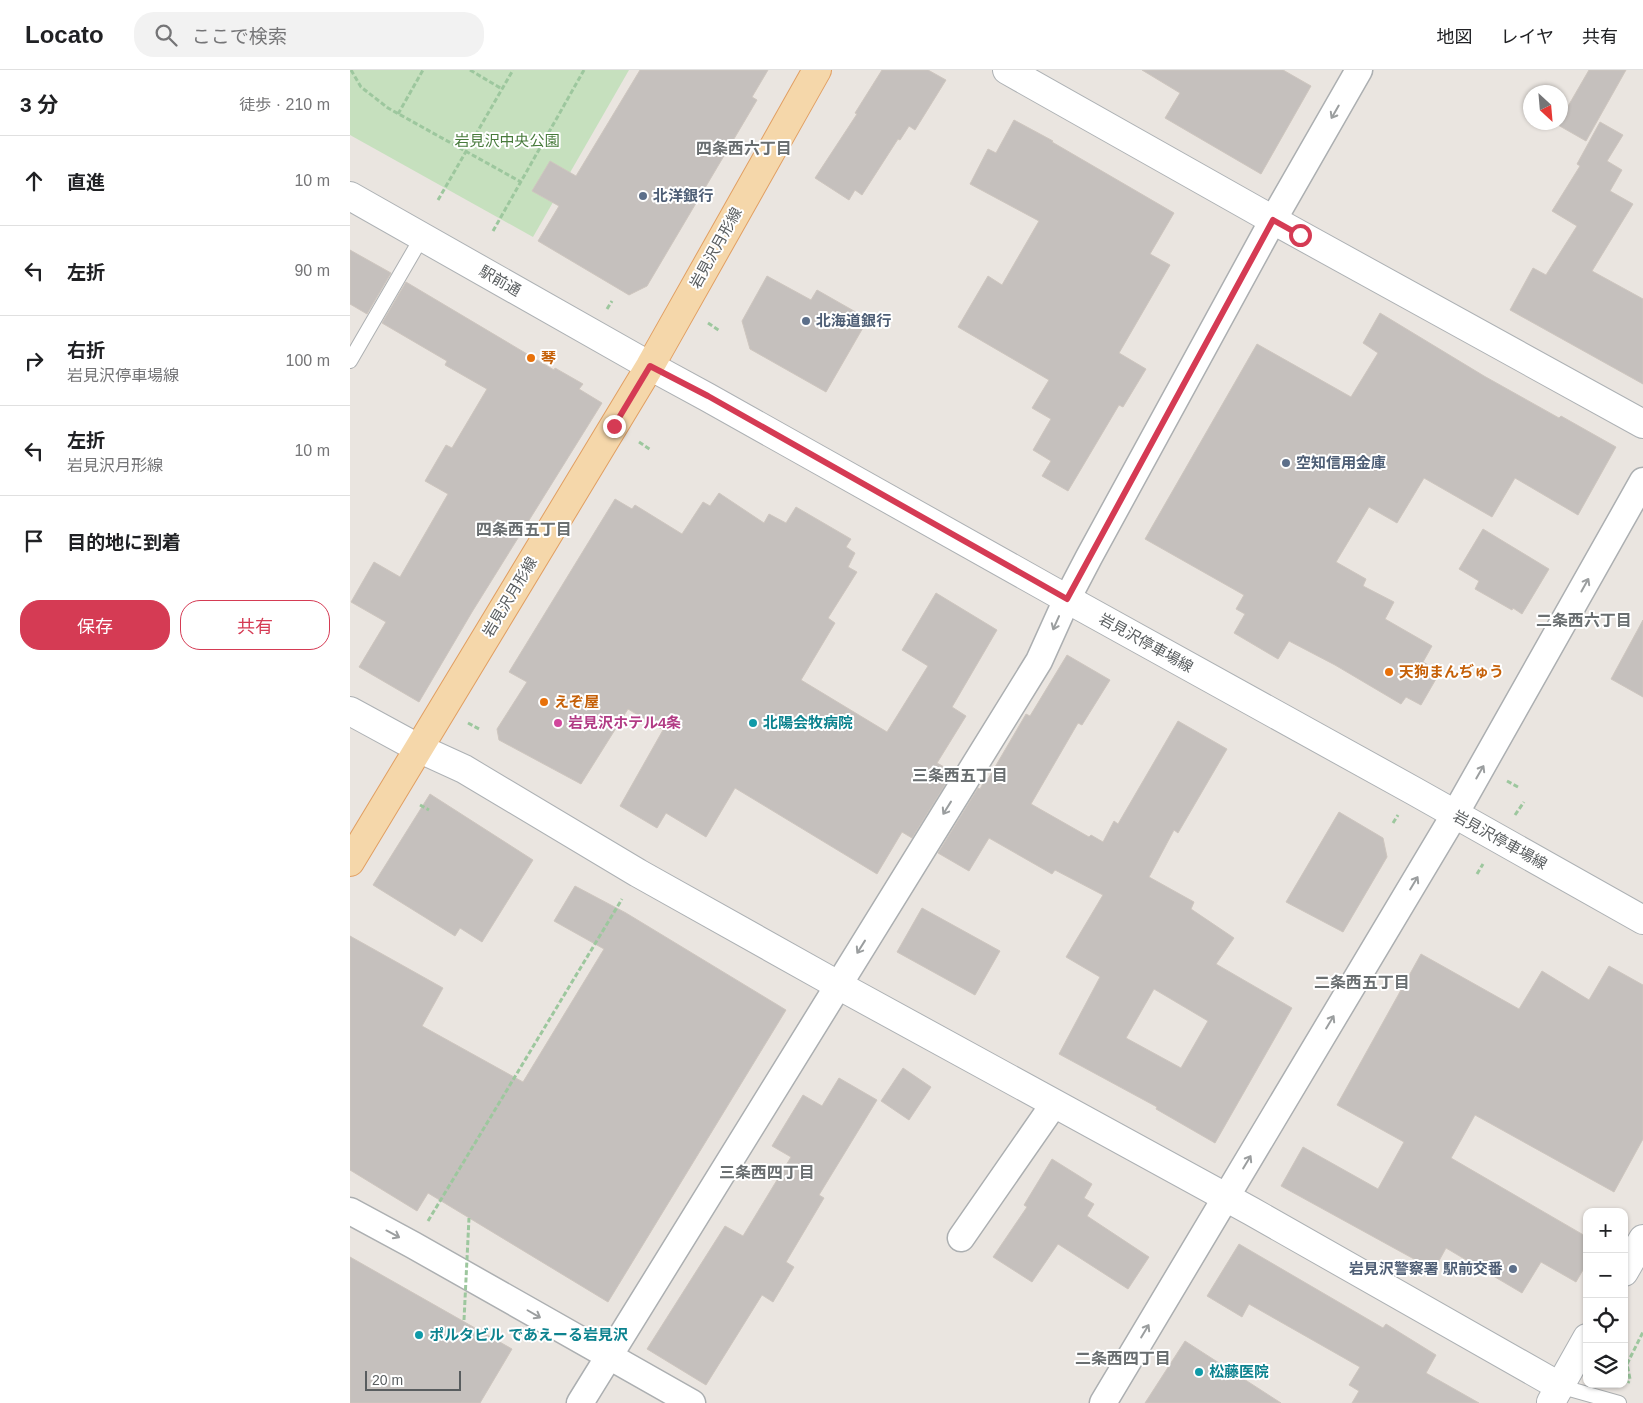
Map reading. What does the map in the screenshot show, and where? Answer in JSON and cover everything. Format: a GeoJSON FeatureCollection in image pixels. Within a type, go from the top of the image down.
{"type":"FeatureCollection","features":[{"type":"Feature","properties":{"kind":"main road","name":"岩見沢月形線"},"geometry":{"type":"LineString","coordinates":[[350,862],[650,366],[817,70]]}},
{"type":"Feature","properties":{"kind":"street"},"geometry":{"type":"LineString","coordinates":[[1007,70],[1273,220],[1643,424]]}},
{"type":"Feature","properties":{"kind":"street"},"geometry":{"type":"LineString","coordinates":[[580,1403],[1038,661],[1067,599],[1273,220],[1359,70]]}},
{"type":"Feature","properties":{"kind":"street","name":"駅前通"},"geometry":{"type":"LineString","coordinates":[[350,196],[650,366]]}},
{"type":"Feature","properties":{"kind":"street","name":"岩見沢停車場線"},"geometry":{"type":"LineString","coordinates":[[650,366],[708,396],[1067,599],[1643,920]]}},
{"type":"Feature","properties":{"kind":"street"},"geometry":{"type":"LineString","coordinates":[[1102,1403],[1455,814],[1643,481]]}},
{"type":"Feature","properties":{"kind":"street"},"geometry":{"type":"LineString","coordinates":[[350,711],[418,748],[464,769],[638,873],[838,985],[1226,1197],[1555,1395],[1584,1343]]}},
{"type":"Feature","properties":{"kind":"street"},"geometry":{"type":"LineString","coordinates":[[961,1238],[1054,1104]]}},
{"type":"Feature","properties":{"kind":"street"},"geometry":{"type":"LineString","coordinates":[[350,1211],[692,1403]]}},
{"type":"Feature","properties":{"kind":"street"},"geometry":{"type":"LineString","coordinates":[[1628,1265],[1643,1239]]}},
{"type":"Feature","properties":{"kind":"lane"},"geometry":{"type":"LineString","coordinates":[[350,361],[422,237]]}},
{"type":"Feature","properties":{"kind":"lane"},"geometry":{"type":"LineString","coordinates":[[1555,1395],[1582,1403]]}},
{"type":"Feature","properties":{"kind":"lane"},"geometry":{"type":"LineString","coordinates":[[1555,1395],[1619,1403]]}},
{"type":"Feature","properties":{"kind":"path"},"geometry":{"type":"LineString","coordinates":[[351,70],[361,87],[398,114],[521,182]]}},
{"type":"Feature","properties":{"kind":"path"},"geometry":{"type":"LineString","coordinates":[[398,114],[423,70]]}},
{"type":"Feature","properties":{"kind":"path"},"geometry":{"type":"LineString","coordinates":[[470,70],[502,89]]}},
{"type":"Feature","properties":{"kind":"path"},"geometry":{"type":"LineString","coordinates":[[438,200],[513,70]]}},
{"type":"Feature","properties":{"kind":"path"},"geometry":{"type":"LineString","coordinates":[[493,231],[584,70]]}},
{"type":"Feature","properties":{"kind":"path"},"geometry":{"type":"LineString","coordinates":[[413,1245],[638,873]]}},
{"type":"Feature","properties":{"kind":"path"},"geometry":{"type":"LineString","coordinates":[[464,1320],[469,1218]]}},
{"type":"Feature","properties":{"kind":"path"},"geometry":{"type":"LineString","coordinates":[[1628,1362],[1643,1332]]}},
{"type":"Feature","properties":{"kind":"green space","name":"岩見沢中央公園"},"geometry":{"type":"Polygon","coordinates":[[[350,70],[629,70],[533,237],[350,135],[350,70]]]}},
{"type":"Feature","properties":{"kind":"building"},"geometry":{"type":"Polygon","coordinates":[[[640,70],[768,70],[752,97],[757,100],[647,286],[629,295],[538,241],[559,206],[532,191],[550,161],[576,176],[640,70]]]}},
{"type":"Feature","properties":{"kind":"building"},"geometry":{"type":"Polygon","coordinates":[[[882,70],[928,70],[946,80],[915,130],[909,126],[900,140],[898,139],[862,195],[855,190],[849,200],[815,178],[857,114],[855,113],[882,70]]]}},
{"type":"Feature","properties":{"kind":"building"},"geometry":{"type":"Polygon","coordinates":[[[1142,70],[1283,70],[1311,86],[1261,174],[1165,118],[1180,93],[1142,70]]]}},
{"type":"Feature","properties":{"kind":"building"},"geometry":{"type":"Polygon","coordinates":[[[1589,70],[1626,70],[1586,141],[1567,130],[1568,106],[1589,70]]]}},
{"type":"Feature","properties":{"kind":"building"},"geometry":{"type":"Polygon","coordinates":[[[1014,120],[1174,213],[1150,254],[1170,265],[1119,353],[1146,369],[1123,407],[1119,405],[1068,491],[1042,476],[1051,461],[1033,450],[1051,419],[1032,408],[1049,380],[958,327],[988,276],[1002,285],[1039,221],[970,184],[988,149],[996,153],[1014,120]]]}},
{"type":"Feature","properties":{"kind":"building"},"geometry":{"type":"Polygon","coordinates":[[[1600,122],[1623,135],[1607,161],[1622,170],[1610,191],[1633,204],[1592,271],[1643,299],[1643,384],[1510,310],[1533,268],[1546,275],[1577,226],[1552,211],[1580,166],[1577,164],[1600,122]]]}},
{"type":"Feature","properties":{"kind":"building"},"geometry":{"type":"Polygon","coordinates":[[[350,250],[391,273],[367,314],[350,304],[350,250]]]}},
{"type":"Feature","properties":{"kind":"building"},"geometry":{"type":"Polygon","coordinates":[[[767,276],[811,300],[817,290],[868,319],[826,392],[750,349],[742,321],[767,276]]]}},
{"type":"Feature","properties":{"kind":"building"},"geometry":{"type":"Polygon","coordinates":[[[406,282],[554,370],[555,368],[583,384],[579,389],[602,403],[472,612],[419,702],[359,667],[386,622],[351,602],[374,562],[400,577],[448,494],[425,481],[446,445],[452,448],[487,389],[445,365],[447,361],[382,323],[406,282]]]}},
{"type":"Feature","properties":{"kind":"building"},"geometry":{"type":"Polygon","coordinates":[[[1380,313],[1484,376],[1616,447],[1578,515],[1515,478],[1492,517],[1424,478],[1397,523],[1369,507],[1336,562],[1366,579],[1363,586],[1394,602],[1385,619],[1432,646],[1423,662],[1440,672],[1421,705],[1406,697],[1401,704],[1335,665],[1289,641],[1278,659],[1234,633],[1245,614],[1236,609],[1244,595],[1145,539],[1257,344],[1351,397],[1378,353],[1363,343],[1380,313]]]}},
{"type":"Feature","properties":{"kind":"building"},"geometry":{"type":"Polygon","coordinates":[[[719,493],[764,523],[769,514],[786,523],[796,507],[851,539],[846,547],[855,553],[848,567],[857,572],[828,618],[835,623],[801,680],[887,732],[928,666],[902,650],[936,593],[997,630],[952,707],[966,716],[937,763],[953,772],[912,838],[902,832],[877,874],[735,788],[706,837],[666,813],[657,828],[620,806],[663,730],[628,709],[581,784],[499,740],[497,729],[527,682],[509,672],[615,499],[632,509],[635,505],[682,534],[703,502],[710,506],[719,493]]]}},
{"type":"Feature","properties":{"kind":"building"},"geometry":{"type":"Polygon","coordinates":[[[1483,529],[1549,569],[1522,614],[1475,589],[1479,581],[1459,569],[1483,529]]]}},
{"type":"Feature","properties":{"kind":"building"},"geometry":{"type":"Polygon","coordinates":[[[1643,620],[1643,697],[1611,679],[1643,620]]]}},
{"type":"Feature","properties":{"kind":"building"},"geometry":{"type":"Polygon","coordinates":[[[1067,655],[1110,680],[1082,725],[1078,723],[1031,804],[1089,837],[1091,835],[1103,842],[1114,821],[1118,824],[1178,721],[1227,749],[1178,833],[1174,830],[1149,877],[1194,902],[1191,909],[1234,938],[1216,964],[1292,1008],[1215,1143],[1156,1109],[1157,1107],[1059,1054],[1100,977],[1066,957],[1103,895],[1055,870],[1052,874],[989,838],[969,871],[938,853],[978,788],[980,789],[986,778],[988,779],[1026,714],[1030,716],[1067,655]],[[1154,989],[1126,1038],[1181,1068],[1208,1021],[1154,989]]]}},
{"type":"Feature","properties":{"kind":"building"},"geometry":{"type":"Polygon","coordinates":[[[430,794],[533,860],[482,942],[460,928],[455,936],[373,885],[430,794]]]}},
{"type":"Feature","properties":{"kind":"building"},"geometry":{"type":"Polygon","coordinates":[[[1339,812],[1383,838],[1387,857],[1343,932],[1286,902],[1339,812]]]}},
{"type":"Feature","properties":{"kind":"building"},"geometry":{"type":"Polygon","coordinates":[[[575,886],[626,913],[786,1010],[608,1302],[428,1193],[417,1211],[350,1170],[350,936],[443,988],[422,1026],[523,1082],[604,949],[554,921],[575,886]]]}},
{"type":"Feature","properties":{"kind":"building"},"geometry":{"type":"Polygon","coordinates":[[[922,908],[1000,951],[975,995],[897,952],[922,908]]]}},
{"type":"Feature","properties":{"kind":"building"},"geometry":{"type":"Polygon","coordinates":[[[1421,954],[1519,1009],[1542,971],[1589,1000],[1609,966],[1643,985],[1643,1139],[1614,1192],[1475,1115],[1451,1158],[1583,1235],[1583,1270],[1576,1282],[1541,1262],[1522,1293],[1446,1248],[1434,1270],[1281,1186],[1303,1147],[1378,1189],[1404,1142],[1337,1105],[1421,954]]]}},
{"type":"Feature","properties":{"kind":"building"},"geometry":{"type":"Polygon","coordinates":[[[903,1068],[931,1087],[909,1120],[881,1101],[903,1068]]]}},
{"type":"Feature","properties":{"kind":"building"},"geometry":{"type":"Polygon","coordinates":[[[839,1078],[877,1100],[819,1195],[824,1198],[786,1262],[794,1267],[773,1302],[762,1295],[706,1385],[647,1349],[725,1226],[743,1236],[791,1157],[772,1146],[803,1095],[822,1106],[839,1078]]]}},
{"type":"Feature","properties":{"kind":"building"},"geometry":{"type":"Polygon","coordinates":[[[1052,1159],[1092,1184],[1084,1198],[1094,1204],[1087,1216],[1149,1257],[1128,1289],[1058,1244],[1032,1282],[993,1257],[1027,1207],[1024,1205],[1052,1159]]]}},
{"type":"Feature","properties":{"kind":"building"},"geometry":{"type":"Polygon","coordinates":[[[1239,1244],[1383,1328],[1386,1324],[1436,1355],[1426,1373],[1479,1403],[1352,1403],[1359,1391],[1349,1385],[1360,1367],[1249,1304],[1242,1317],[1207,1296],[1239,1244]]]}},
{"type":"Feature","properties":{"kind":"building","name":"ポルタビル であえーる岩見沢"},"geometry":{"type":"Polygon","coordinates":[[[350,1257],[512,1349],[480,1403],[350,1403],[350,1257]]]}},
{"type":"Feature","properties":{"kind":"building","name":"松藤医院"},"geometry":{"type":"Polygon","coordinates":[[[1185,1341],[1281,1403],[1145,1403],[1185,1341]]]}},
{"type":"Feature","properties":{"kind":"place","name":"北洋銀行"},"geometry":{"type":"Point","coordinates":[643,196]}},
{"type":"Feature","properties":{"kind":"place","name":"北海道銀行"},"geometry":{"type":"Point","coordinates":[806,321]}},
{"type":"Feature","properties":{"kind":"place","name":"琴"},"geometry":{"type":"Point","coordinates":[531,358]}},
{"type":"Feature","properties":{"kind":"place","name":"空知信用金庫"},"geometry":{"type":"Point","coordinates":[1286,463]}},
{"type":"Feature","properties":{"kind":"place","name":"天狗まんぢゅう"},"geometry":{"type":"Point","coordinates":[1389,672]}},
{"type":"Feature","properties":{"kind":"place","name":"えぞ屋"},"geometry":{"type":"Point","coordinates":[544,702]}},
{"type":"Feature","properties":{"kind":"place","name":"岩見沢ホテル4条"},"geometry":{"type":"Point","coordinates":[558,723]}},
{"type":"Feature","properties":{"kind":"place","name":"北陽会牧病院"},"geometry":{"type":"Point","coordinates":[753,723]}},
{"type":"Feature","properties":{"kind":"place","name":"岩見沢警察署 駅前交番"},"geometry":{"type":"Point","coordinates":[1513,1269]}},
{"type":"Feature","properties":{"kind":"place","name":"ポルタビル であえーる岩見沢"},"geometry":{"type":"Point","coordinates":[419,1335]}},
{"type":"Feature","properties":{"kind":"place","name":"松藤医院"},"geometry":{"type":"Point","coordinates":[1199,1372]}},
{"type":"Feature","properties":{"kind":"district","name":"四条西六丁目"},"geometry":{"type":"Point","coordinates":[744,148]}},
{"type":"Feature","properties":{"kind":"district","name":"四条西五丁目"},"geometry":{"type":"Point","coordinates":[524,529]}},
{"type":"Feature","properties":{"kind":"district","name":"二条西六丁目"},"geometry":{"type":"Point","coordinates":[1584,620]}},
{"type":"Feature","properties":{"kind":"district","name":"三条西五丁目"},"geometry":{"type":"Point","coordinates":[960,775]}},
{"type":"Feature","properties":{"kind":"district","name":"二条西五丁目"},"geometry":{"type":"Point","coordinates":[1362,982]}},
{"type":"Feature","properties":{"kind":"district","name":"三条西四丁目"},"geometry":{"type":"Point","coordinates":[767,1172]}},
{"type":"Feature","properties":{"kind":"district","name":"二条西四丁目"},"geometry":{"type":"Point","coordinates":[1123,1358]}},
{"type":"Feature","properties":{"kind":"route"},"geometry":{"type":"LineString","coordinates":[[614,426],[650,366],[708,396],[1067,599],[1273,220],[1300,235]]}}]}
